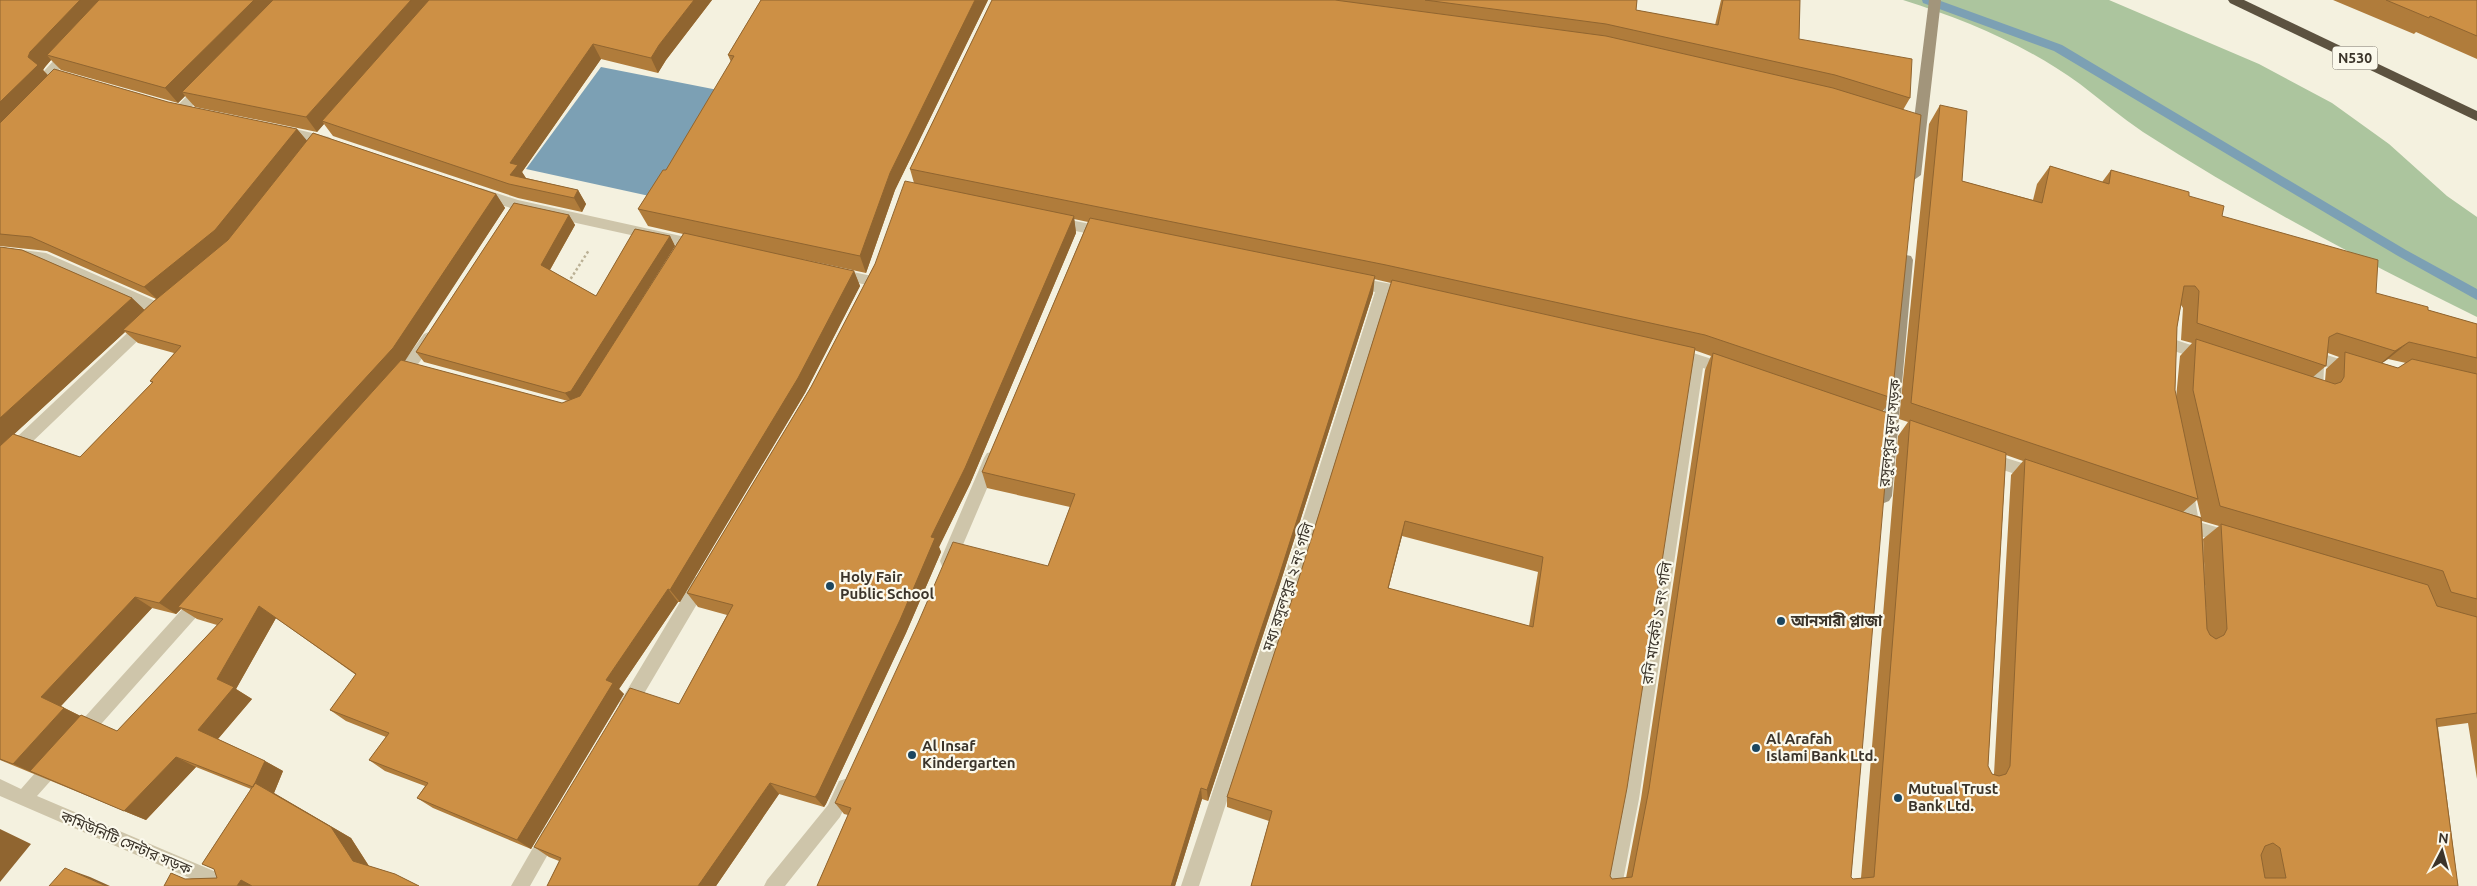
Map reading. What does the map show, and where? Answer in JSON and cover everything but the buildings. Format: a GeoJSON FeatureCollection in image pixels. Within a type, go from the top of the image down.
{"type":"FeatureCollection","features":[{"type":"Feature","properties":{"kind":"highway","name":"N530"},"geometry":{"type":"LineString","coordinates":[[2234,0],[2477,116]]}},
{"type":"Feature","properties":{"kind":"street"},"geometry":{"type":"LineString","coordinates":[[1912,192],[1916,128],[1929,48],[1934,0]]}},
{"type":"Feature","properties":{"kind":"street"},"geometry":{"type":"LineString","coordinates":[[53,90],[71,78],[50,72],[78,41]]}},
{"type":"Feature","properties":{"kind":"street"},"geometry":{"type":"LineString","coordinates":[[200,114],[176,108],[215,76]]}},
{"type":"Feature","properties":{"kind":"street"},"geometry":{"type":"LineString","coordinates":[[274,129],[324,136],[339,146]]}},
{"type":"Feature","properties":{"kind":"street"},"geometry":{"type":"LineString","coordinates":[[308,155],[324,136]]}},
{"type":"Feature","properties":{"kind":"street"},"geometry":{"type":"LineString","coordinates":[[470,190],[517,206],[716,248]]}},
{"type":"Feature","properties":{"kind":"street"},"geometry":{"type":"LineString","coordinates":[[506,222],[517,206]]}},
{"type":"Feature","properties":{"kind":"street"},"geometry":{"type":"LineString","coordinates":[[1039,218],[1116,234]]}},
{"type":"Feature","properties":{"kind":"street"},"geometry":{"type":"LineString","coordinates":[[1080,246],[1087,228]]}},
{"type":"Feature","properties":{"kind":"street","name":"রসুলপুর মূল সড়ক"},"geometry":{"type":"LineString","coordinates":[[1882,513],[1908,241]]}},
{"type":"Feature","properties":{"kind":"street"},"geometry":{"type":"LineString","coordinates":[[677,259],[688,242]]}},
{"type":"Feature","properties":{"kind":"street"},"geometry":{"type":"LineString","coordinates":[[0,252],[41,258],[161,310]]}},
{"type":"Feature","properties":{"kind":"street"},"geometry":{"type":"LineString","coordinates":[[863,298],[872,281],[878,263]]}},
{"type":"Feature","properties":{"kind":"street"},"geometry":{"type":"LineString","coordinates":[[823,271],[872,281]]}},
{"type":"Feature","properties":{"kind":"street"},"geometry":{"type":"LineString","coordinates":[[1335,278],[1421,296]]}},
{"type":"Feature","properties":{"kind":"street","name":"মধ্য রসুলপুর ২ নং গলি"},"geometry":{"type":"LineString","coordinates":[[1190,886],[1288,591],[1383,288]]}},
{"type":"Feature","properties":{"kind":"street"},"geometry":{"type":"LineString","coordinates":[[0,463],[161,310],[176,298]]}},
{"type":"Feature","properties":{"kind":"street"},"geometry":{"type":"LineString","coordinates":[[391,388],[416,367],[437,326]]}},
{"type":"Feature","properties":{"kind":"street"},"geometry":{"type":"LineString","coordinates":[[2169,361],[2172,326]]}},
{"type":"Feature","properties":{"kind":"street"},"geometry":{"type":"LineString","coordinates":[[2170,344],[2216,359]]}},
{"type":"Feature","properties":{"kind":"street"},"geometry":{"type":"LineString","coordinates":[[1659,350],[1697,359],[1743,375]]}},
{"type":"Feature","properties":{"kind":"street"},"geometry":{"type":"LineString","coordinates":[[2298,386],[2316,393],[2317,358],[2360,371]]}},
{"type":"Feature","properties":{"kind":"street","name":"রনি মার্কেট ১ নং গলি"},"geometry":{"type":"LineString","coordinates":[[1613,886],[1630,799],[1697,359]]}},
{"type":"Feature","properties":{"kind":"street"},"geometry":{"type":"LineString","coordinates":[[1872,420],[1909,433]]}},
{"type":"Feature","properties":{"kind":"street"},"geometry":{"type":"LineString","coordinates":[[943,572],[998,445]]}},
{"type":"Feature","properties":{"kind":"street"},"geometry":{"type":"LineString","coordinates":[[1974,454],[2048,478]]}},
{"type":"Feature","properties":{"kind":"street"},"geometry":{"type":"LineString","coordinates":[[2001,483],[2002,463]]}},
{"type":"Feature","properties":{"kind":"street"},"geometry":{"type":"LineString","coordinates":[[2181,471],[2193,527],[2194,546]]}},
{"type":"Feature","properties":{"kind":"street"},"geometry":{"type":"LineString","coordinates":[[2166,518],[2241,541]]}},
{"type":"Feature","properties":{"kind":"street"},"geometry":{"type":"LineString","coordinates":[[618,721],[710,567]]}},
{"type":"Feature","properties":{"kind":"street"},"geometry":{"type":"LineString","coordinates":[[22,800],[209,592]]}},
{"type":"Feature","properties":{"kind":"street"},"geometry":{"type":"LineString","coordinates":[[773,886],[834,811],[850,776]]}},
{"type":"Feature","properties":{"kind":"street","name":"কমিউনিটি সেন্টার সড়ক"},"geometry":{"type":"LineString","coordinates":[[0,787],[22,800],[229,886]]}},
{"type":"Feature","properties":{"kind":"street"},"geometry":{"type":"LineString","coordinates":[[520,886],[556,824]]}},
{"type":"Feature","properties":{"kind":"path"},"geometry":{"type":"LineString","coordinates":[[564,289],[605,224]]}},
{"type":"Feature","properties":{"kind":"green space"},"geometry":{"type":"Polygon","coordinates":[[[1903,0],[2109,0],[2259,64],[2332,103],[2389,144],[2447,196],[2477,217],[2477,317],[2349,252],[2224,182],[2143,132],[2080,84],[2038,57],[1972,25],[1903,0]]]}},
{"type":"Feature","properties":{"kind":"water"},"geometry":{"type":"Polygon","coordinates":[[[601,67],[723,91],[654,197],[526,169],[601,67]]]}},
{"type":"Feature","properties":{"kind":"waterway"},"geometry":{"type":"LineString","coordinates":[[1927,0],[2058,48],[2402,253],[2477,295]]}},
{"type":"Feature","properties":{"kind":"place","name":"Holy Fair Public School"},"geometry":{"type":"Point","coordinates":[830,586]}},
{"type":"Feature","properties":{"kind":"place","name":"আনসারী প্লাজা"},"geometry":{"type":"Point","coordinates":[1781,621]}},
{"type":"Feature","properties":{"kind":"place","name":"Al Arafah Islami Bank Ltd."},"geometry":{"type":"Point","coordinates":[1756,748]}},
{"type":"Feature","properties":{"kind":"place","name":"Al Insaf Kindergarten"},"geometry":{"type":"Point","coordinates":[912,755]}},
{"type":"Feature","properties":{"kind":"place","name":"Mutual Trust Bank Ltd."},"geometry":{"type":"Point","coordinates":[1898,798]}}]}
